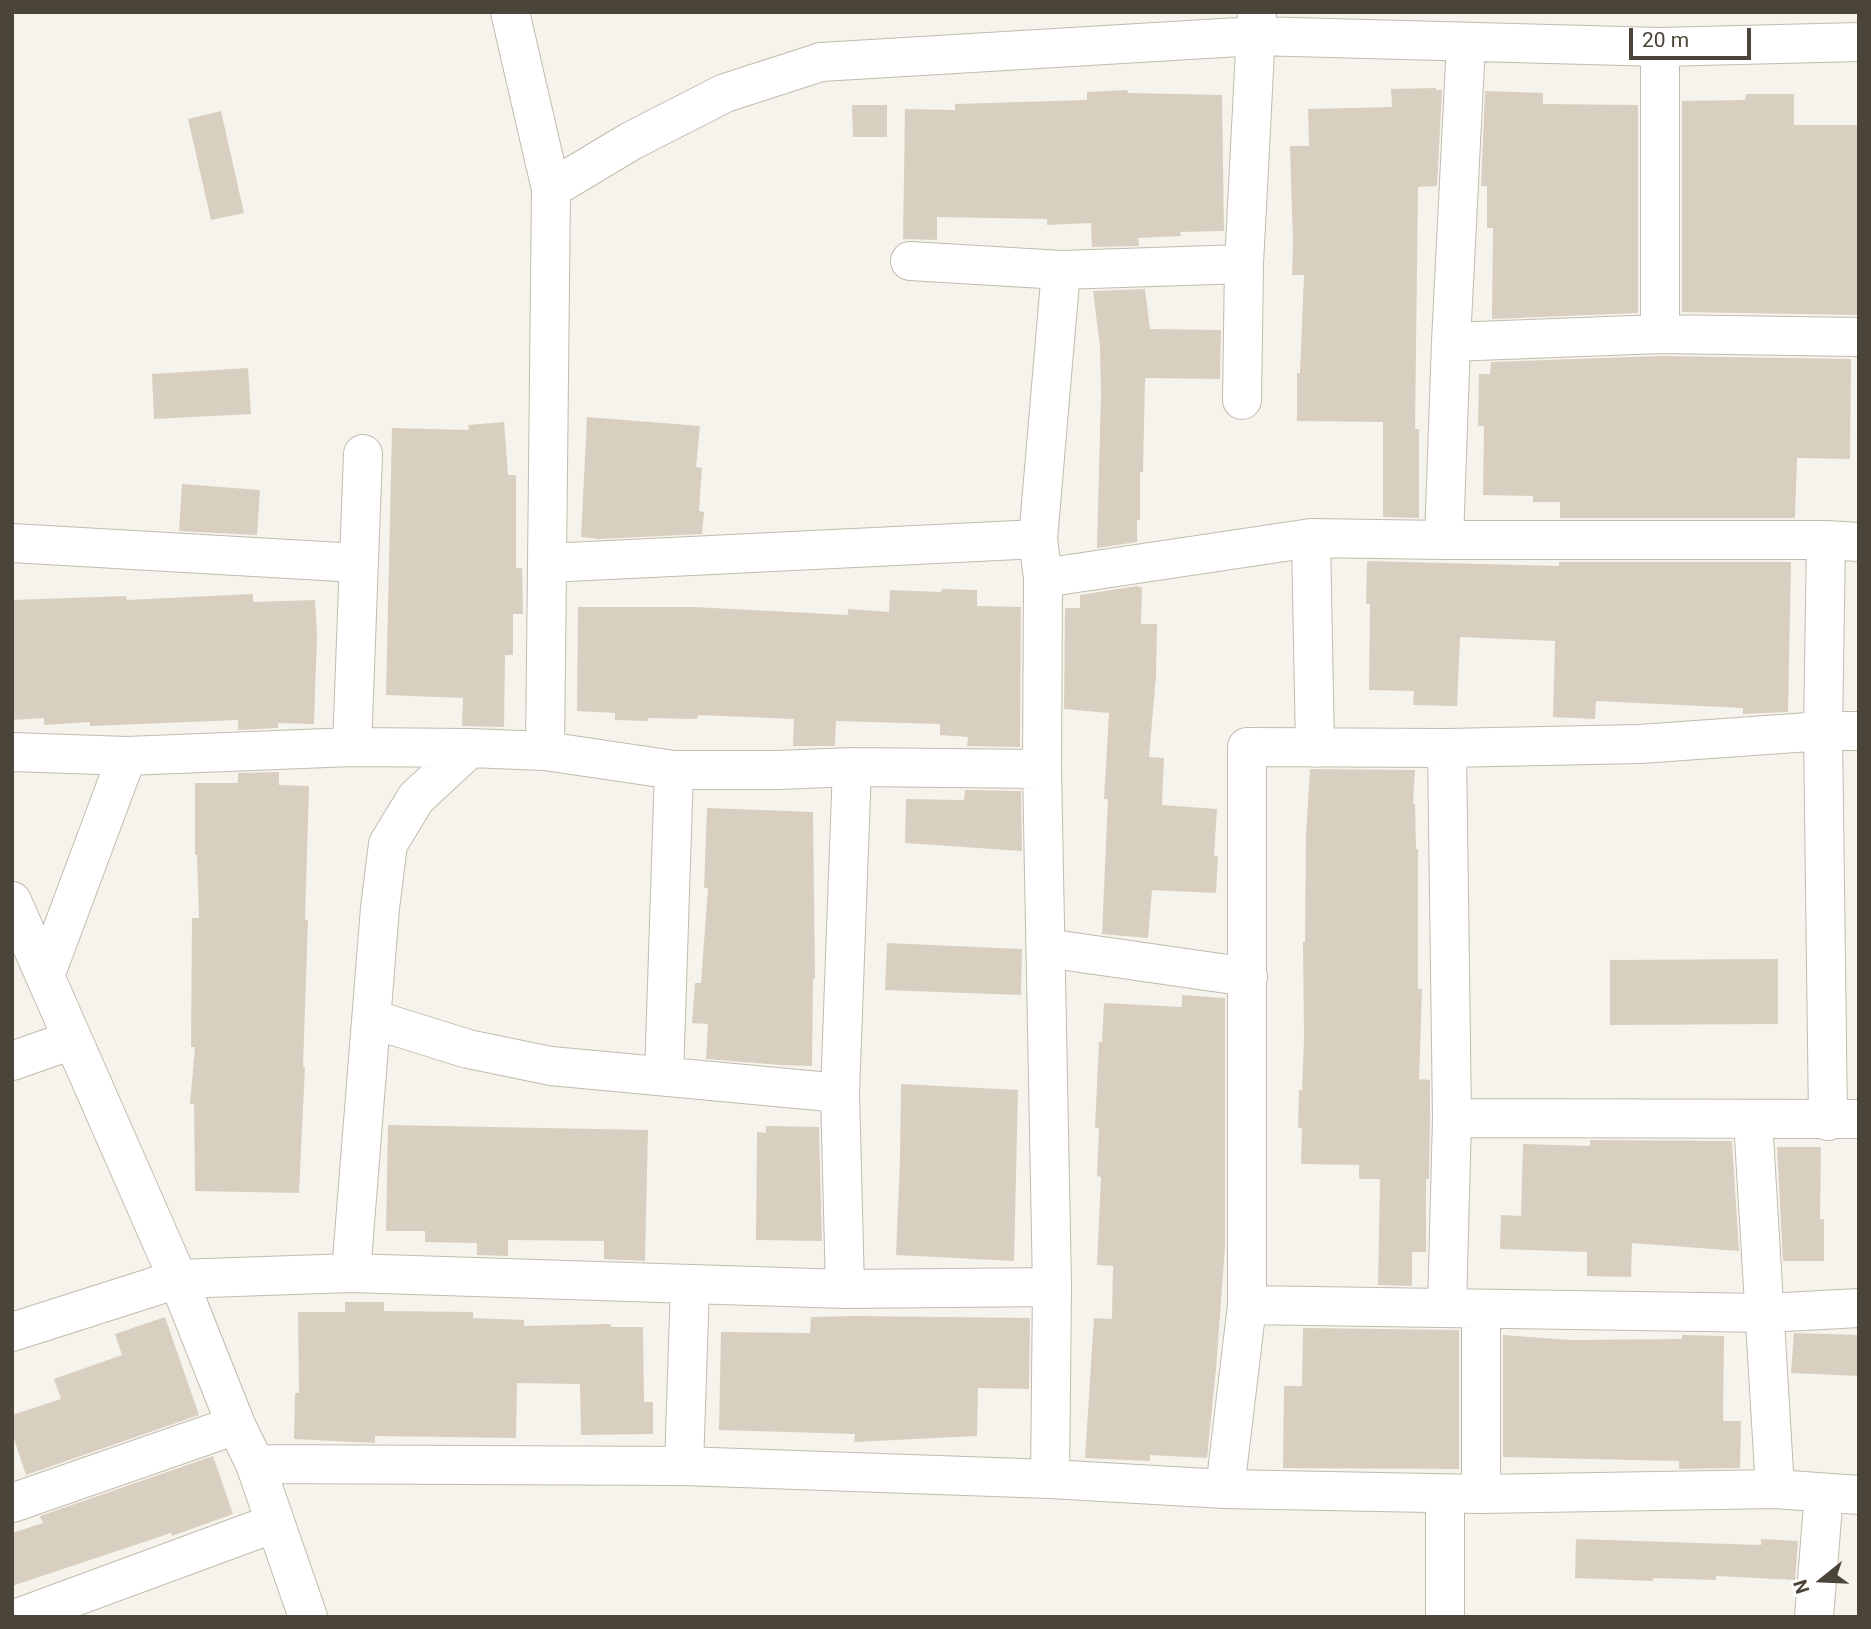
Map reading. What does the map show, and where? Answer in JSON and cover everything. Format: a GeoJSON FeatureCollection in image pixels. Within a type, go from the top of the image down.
{"type":"FeatureCollection","features":[{"type":"Feature","properties":{"kind":"street"},"geometry":{"type":"LineString","coordinates":[[510,12],[551,189],[545,751]]}},
{"type":"Feature","properties":{"kind":"street"},"geometry":{"type":"LineString","coordinates":[[551,189],[631,141],[725,93],[821,62],[1256,24],[1466,42],[1660,47],[1776,28],[1859,42]]}},
{"type":"Feature","properties":{"kind":"street"},"geometry":{"type":"LineString","coordinates":[[1242,400],[1244,264],[1256,24]]}},
{"type":"Feature","properties":{"kind":"street"},"geometry":{"type":"LineString","coordinates":[[1444,540],[1466,42]]}},
{"type":"Feature","properties":{"kind":"street"},"geometry":{"type":"LineString","coordinates":[[1660,47],[1660,334]]}},
{"type":"Feature","properties":{"kind":"street"},"geometry":{"type":"LineString","coordinates":[[910,261],[1061,270],[1244,264]]}},
{"type":"Feature","properties":{"kind":"street"},"geometry":{"type":"LineString","coordinates":[[1050,1479],[1052,1287],[1042,769],[1042,578],[1038,539],[1061,270]]}},
{"type":"Feature","properties":{"kind":"street"},"geometry":{"type":"LineString","coordinates":[[1451,342],[1660,334],[1859,337]]}},
{"type":"Feature","properties":{"kind":"street"},"geometry":{"type":"LineString","coordinates":[[352,747],[363,453]]}},
{"type":"Feature","properties":{"kind":"street"},"geometry":{"type":"LineString","coordinates":[[1042,578],[1311,538],[1842,541],[1844,1120],[1452,1118]]}},
{"type":"Feature","properties":{"kind":"street"},"geometry":{"type":"LineString","coordinates":[[1311,538],[1315,748]]}},
{"type":"Feature","properties":{"kind":"street"},"geometry":{"type":"LineString","coordinates":[[548,563],[1038,539]]}},
{"type":"Feature","properties":{"kind":"street"},"geometry":{"type":"LineString","coordinates":[[12,543],[358,563]]}},
{"type":"Feature","properties":{"kind":"street"},"geometry":{"type":"LineString","coordinates":[[1225,1489],[1247,1306],[1247,747],[1447,748],[1640,744],[1841,731]]}},
{"type":"Feature","properties":{"kind":"street"},"geometry":{"type":"LineString","coordinates":[[12,752],[127,756],[352,747],[470,748],[545,751],[674,770],[852,767],[1042,769]]}},
{"type":"Feature","properties":{"kind":"street"},"geometry":{"type":"LineString","coordinates":[[351,1273],[388,845],[416,798],[470,748]]}},
{"type":"Feature","properties":{"kind":"street"},"geometry":{"type":"LineString","coordinates":[[1445,1617],[1463,1494],[1464,1308],[1452,1118],[1447,748]]}},
{"type":"Feature","properties":{"kind":"street"},"geometry":{"type":"LineString","coordinates":[[45,976],[127,756]]}},
{"type":"Feature","properties":{"kind":"street"},"geometry":{"type":"LineString","coordinates":[[845,1289],[840,1093],[852,767]]}},
{"type":"Feature","properties":{"kind":"street"},"geometry":{"type":"LineString","coordinates":[[664,1076],[674,770]]}},
{"type":"Feature","properties":{"kind":"street"},"geometry":{"type":"LineString","coordinates":[[12,901],[178,1279],[236,1425],[255,1464],[308,1617]]}},
{"type":"Feature","properties":{"kind":"street"},"geometry":{"type":"LineString","coordinates":[[1046,948],[1248,977]]}},
{"type":"Feature","properties":{"kind":"street"},"geometry":{"type":"LineString","coordinates":[[372,1019],[468,1049],[551,1066],[840,1093]]}},
{"type":"Feature","properties":{"kind":"street"},"geometry":{"type":"LineString","coordinates":[[12,1061],[72,1040]]}},
{"type":"Feature","properties":{"kind":"street"},"geometry":{"type":"LineString","coordinates":[[1753,1120],[1774,1489]]}},
{"type":"Feature","properties":{"kind":"street"},"geometry":{"type":"LineString","coordinates":[[12,1332],[178,1279],[351,1273],[845,1289],[1052,1287]]}},
{"type":"Feature","properties":{"kind":"street"},"geometry":{"type":"LineString","coordinates":[[684,1466],[690,1285]]}},
{"type":"Feature","properties":{"kind":"street"},"geometry":{"type":"LineString","coordinates":[[1247,1306],[1766,1313],[1859,1308]]}},
{"type":"Feature","properties":{"kind":"street"},"geometry":{"type":"LineString","coordinates":[[12,1503],[236,1425]]}},
{"type":"Feature","properties":{"kind":"street"},"geometry":{"type":"LineString","coordinates":[[255,1464],[684,1466],[1050,1479],[1225,1489],[1463,1494],[1774,1489],[1841,1494],[1815,1617]]}},
{"type":"Feature","properties":{"kind":"street"},"geometry":{"type":"LineString","coordinates":[[20,1617],[275,1523]]}},
{"type":"Feature","properties":{"kind":"building"},"geometry":{"type":"Polygon","coordinates":[[[1391,89],[1442,90],[1437,186],[1418,187],[1415,429],[1419,429],[1419,518],[1383,517],[1383,422],[1297,421],[1297,373],[1300,373],[1304,275],[1292,275],[1290,146],[1309,146],[1308,109],[1392,107],[1391,89]]]}},
{"type":"Feature","properties":{"kind":"building"},"geometry":{"type":"Polygon","coordinates":[[[1127,90],[1128,93],[1222,95],[1224,231],[1180,232],[1181,236],[1138,238],[1139,246],[1092,247],[1091,223],[1047,225],[1047,219],[937,217],[937,240],[903,239],[905,109],[955,110],[955,104],[1087,100],[1087,92],[1127,90]]]}},
{"type":"Feature","properties":{"kind":"building"},"geometry":{"type":"Polygon","coordinates":[[[1485,91],[1543,93],[1543,104],[1638,105],[1638,313],[1492,319],[1493,228],[1487,228],[1487,186],[1481,186],[1485,91]]]}},
{"type":"Feature","properties":{"kind":"building"},"geometry":{"type":"Polygon","coordinates":[[[1746,94],[1794,94],[1794,125],[1859,125],[1859,315],[1682,312],[1682,101],[1745,100],[1746,94]]]}},
{"type":"Feature","properties":{"kind":"building"},"geometry":{"type":"Polygon","coordinates":[[[852,105],[887,105],[887,137],[853,137],[852,105]]]}},
{"type":"Feature","properties":{"kind":"building"},"geometry":{"type":"Polygon","coordinates":[[[221,111],[244,213],[211,220],[188,119],[221,111]]]}},
{"type":"Feature","properties":{"kind":"building"},"geometry":{"type":"Polygon","coordinates":[[[1145,289],[1150,329],[1221,330],[1220,379],[1145,378],[1143,472],[1140,472],[1137,542],[1097,548],[1101,393],[1100,347],[1093,291],[1145,289]]]}},
{"type":"Feature","properties":{"kind":"building"},"geometry":{"type":"Polygon","coordinates":[[[1660,356],[1851,359],[1850,459],[1797,458],[1793,518],[1560,518],[1560,502],[1533,502],[1533,496],[1483,495],[1484,426],[1478,426],[1479,374],[1490,374],[1491,362],[1660,356]]]}},
{"type":"Feature","properties":{"kind":"building"},"geometry":{"type":"Polygon","coordinates":[[[248,368],[251,414],[154,419],[152,374],[248,368]]]}},
{"type":"Feature","properties":{"kind":"building"},"geometry":{"type":"Polygon","coordinates":[[[587,417],[700,426],[696,467],[702,468],[699,511],[704,512],[702,534],[599,539],[581,537],[587,417]]]}},
{"type":"Feature","properties":{"kind":"building"},"geometry":{"type":"Polygon","coordinates":[[[504,422],[508,475],[516,475],[516,568],[522,568],[523,614],[513,614],[513,655],[505,655],[504,727],[462,726],[463,698],[386,695],[392,428],[469,430],[468,425],[504,422]]]}},
{"type":"Feature","properties":{"kind":"building"},"geometry":{"type":"Polygon","coordinates":[[[182,484],[260,490],[257,535],[179,531],[182,484]]]}},
{"type":"Feature","properties":{"kind":"building"},"geometry":{"type":"Polygon","coordinates":[[[1367,561],[1559,566],[1559,562],[1791,562],[1788,712],[1743,714],[1743,708],[1596,701],[1595,719],[1553,717],[1555,641],[1460,637],[1457,706],[1413,705],[1414,691],[1369,690],[1370,604],[1366,604],[1367,561]]]}},
{"type":"Feature","properties":{"kind":"building"},"geometry":{"type":"Polygon","coordinates":[[[1137,586],[1142,588],[1141,624],[1157,624],[1156,676],[1149,757],[1164,758],[1162,805],[1217,809],[1214,856],[1218,856],[1216,893],[1152,890],[1148,938],[1102,934],[1108,799],[1104,799],[1109,713],[1064,709],[1065,608],[1080,608],[1080,595],[1137,586]]]}},
{"type":"Feature","properties":{"kind":"building"},"geometry":{"type":"Polygon","coordinates":[[[942,589],[977,590],[977,606],[1021,607],[1020,747],[967,746],[968,737],[940,735],[940,724],[836,721],[835,746],[793,746],[794,719],[698,715],[697,719],[615,720],[615,713],[577,711],[578,607],[694,607],[848,615],[848,609],[889,612],[890,590],[941,592],[942,589]]]}},
{"type":"Feature","properties":{"kind":"building"},"geometry":{"type":"Polygon","coordinates":[[[253,594],[253,602],[315,600],[317,634],[314,724],[278,723],[278,728],[238,730],[238,720],[90,726],[90,722],[44,725],[44,718],[12,720],[12,600],[126,596],[127,600],[253,594]]]}},
{"type":"Feature","properties":{"kind":"building"},"geometry":{"type":"Polygon","coordinates":[[[1310,769],[1415,770],[1413,804],[1418,849],[1418,989],[1422,989],[1419,1079],[1430,1080],[1430,1118],[1429,1179],[1426,1179],[1426,1252],[1412,1252],[1412,1286],[1378,1285],[1380,1179],[1359,1179],[1359,1165],[1301,1164],[1302,1128],[1298,1128],[1304,1039],[1303,942],[1310,769]]]}},
{"type":"Feature","properties":{"kind":"building"},"geometry":{"type":"Polygon","coordinates":[[[279,772],[279,785],[309,786],[305,1067],[299,1193],[195,1191],[194,1104],[190,1104],[195,1047],[191,1047],[192,918],[199,918],[195,855],[195,783],[238,783],[238,773],[279,772]]]}},
{"type":"Feature","properties":{"kind":"building"},"geometry":{"type":"Polygon","coordinates":[[[965,790],[1021,791],[1022,851],[905,843],[906,799],[964,800],[965,790]]]}},
{"type":"Feature","properties":{"kind":"building"},"geometry":{"type":"Polygon","coordinates":[[[707,808],[813,812],[815,979],[812,1066],[706,1059],[708,1024],[692,1023],[695,983],[701,983],[708,888],[704,888],[707,808]]]}},
{"type":"Feature","properties":{"kind":"building"},"geometry":{"type":"Polygon","coordinates":[[[887,943],[1022,949],[1021,995],[885,990],[887,943]]]}},
{"type":"Feature","properties":{"kind":"building"},"geometry":{"type":"Polygon","coordinates":[[[1778,959],[1778,1024],[1610,1025],[1610,960],[1778,959]]]}},
{"type":"Feature","properties":{"kind":"building"},"geometry":{"type":"Polygon","coordinates":[[[1182,995],[1225,998],[1225,1247],[1207,1458],[1150,1455],[1150,1461],[1085,1458],[1094,1318],[1112,1319],[1113,1266],[1097,1265],[1101,1177],[1097,1176],[1099,1128],[1095,1128],[1099,1042],[1102,1042],[1104,1003],[1182,1007],[1182,995]]]}},
{"type":"Feature","properties":{"kind":"building"},"geometry":{"type":"Polygon","coordinates":[[[901,1084],[1018,1090],[1014,1261],[896,1255],[901,1084]]]}},
{"type":"Feature","properties":{"kind":"building"},"geometry":{"type":"Polygon","coordinates":[[[388,1125],[648,1130],[645,1261],[604,1259],[604,1241],[508,1240],[508,1256],[477,1255],[477,1243],[425,1242],[425,1231],[386,1231],[388,1125]]]}},
{"type":"Feature","properties":{"kind":"building"},"geometry":{"type":"Polygon","coordinates":[[[766,1126],[819,1127],[822,1241],[756,1240],[757,1132],[766,1133],[766,1126]]]}},
{"type":"Feature","properties":{"kind":"building"},"geometry":{"type":"Polygon","coordinates":[[[1590,1140],[1732,1141],[1739,1251],[1632,1243],[1631,1277],[1587,1276],[1587,1252],[1500,1249],[1501,1215],[1521,1216],[1523,1144],[1590,1146],[1590,1140]]]}},
{"type":"Feature","properties":{"kind":"building"},"geometry":{"type":"Polygon","coordinates":[[[1777,1147],[1821,1147],[1820,1219],[1824,1219],[1824,1261],[1783,1261],[1777,1147]]]}},
{"type":"Feature","properties":{"kind":"building"},"geometry":{"type":"Polygon","coordinates":[[[345,1302],[384,1302],[384,1311],[473,1312],[473,1318],[524,1320],[524,1326],[611,1324],[611,1327],[643,1327],[644,1402],[653,1402],[653,1434],[581,1435],[580,1384],[517,1383],[516,1438],[375,1436],[375,1443],[294,1439],[295,1393],[299,1393],[298,1312],[345,1312],[345,1302]]]}},
{"type":"Feature","properties":{"kind":"building"},"geometry":{"type":"Polygon","coordinates":[[[165,1317],[199,1415],[26,1475],[12,1433],[12,1415],[61,1399],[54,1379],[122,1355],[115,1334],[165,1317]]]}},
{"type":"Feature","properties":{"kind":"building"},"geometry":{"type":"Polygon","coordinates":[[[811,1317],[1030,1318],[1029,1389],[978,1388],[977,1436],[854,1442],[855,1434],[719,1430],[721,1332],[810,1333],[811,1317]]]}},
{"type":"Feature","properties":{"kind":"building"},"geometry":{"type":"Polygon","coordinates":[[[1303,1328],[1459,1330],[1459,1469],[1283,1468],[1284,1386],[1302,1386],[1303,1328]]]}},
{"type":"Feature","properties":{"kind":"building"},"geometry":{"type":"Polygon","coordinates":[[[1794,1333],[1859,1335],[1859,1376],[1791,1373],[1794,1333]]]}},
{"type":"Feature","properties":{"kind":"building"},"geometry":{"type":"Polygon","coordinates":[[[1503,1335],[1570,1340],[1724,1336],[1723,1421],[1741,1421],[1740,1468],[1679,1469],[1679,1461],[1503,1457],[1503,1335]]]}},
{"type":"Feature","properties":{"kind":"building"},"geometry":{"type":"Polygon","coordinates":[[[213,1456],[233,1514],[12,1586],[12,1533],[43,1523],[40,1516],[213,1456]]]}},
{"type":"Feature","properties":{"kind":"building"},"geometry":{"type":"Polygon","coordinates":[[[1576,1539],[1761,1545],[1761,1539],[1798,1541],[1795,1580],[1716,1576],[1716,1580],[1653,1578],[1653,1581],[1575,1578],[1576,1539]]]}}]}
